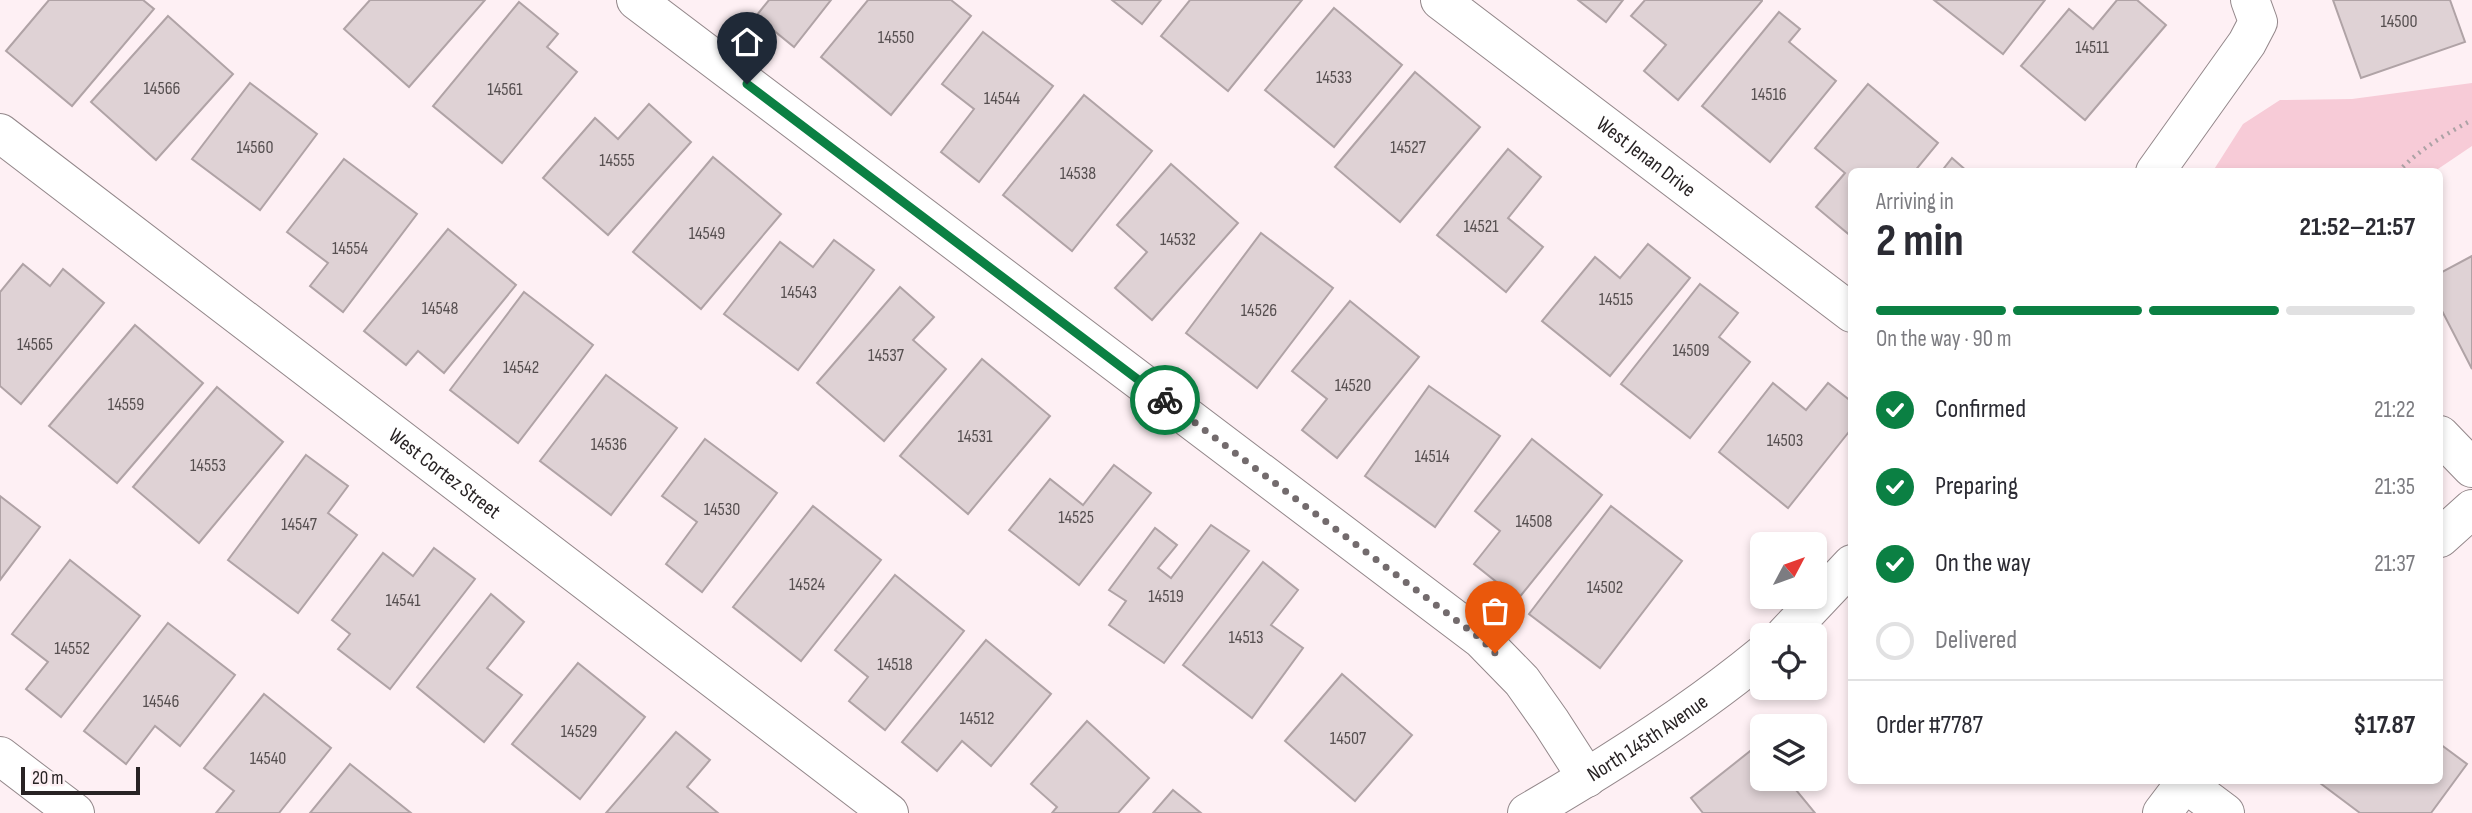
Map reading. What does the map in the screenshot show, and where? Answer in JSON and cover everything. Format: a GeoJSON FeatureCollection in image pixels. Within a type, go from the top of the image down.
{"type":"FeatureCollection","features":[{"type":"Feature","properties":{"kind":"street"},"geometry":{"type":"LineString","coordinates":[[636,0],[1481,639],[1522,681],[1587,778]]}},
{"type":"Feature","properties":{"kind":"street","name":"West Jenan Drive"},"geometry":{"type":"LineString","coordinates":[[1440,0],[1848,310]]}},
{"type":"Feature","properties":{"kind":"street"},"geometry":{"type":"LineString","coordinates":[[2158,168],[2247,44],[2254,11]]}},
{"type":"Feature","properties":{"kind":"street","name":"West Cortez Street"},"geometry":{"type":"LineString","coordinates":[[0,133],[889,813]]}},
{"type":"Feature","properties":{"kind":"street"},"geometry":{"type":"LineString","coordinates":[[2443,438],[2472,468]]}},
{"type":"Feature","properties":{"kind":"street"},"geometry":{"type":"LineString","coordinates":[[2443,535],[2472,509]]}},
{"type":"Feature","properties":{"kind":"street"},"geometry":{"type":"LineString","coordinates":[[1796,623],[1848,568]]}},
{"type":"Feature","properties":{"kind":"street","name":"North 145th Avenue"},"geometry":{"type":"LineString","coordinates":[[1527,813],[1587,778],[1682,715],[1750,664]]}},
{"type":"Feature","properties":{"kind":"street"},"geometry":{"type":"LineString","coordinates":[[0,756],[75,813]]}},
{"type":"Feature","properties":{"kind":"street"},"geometry":{"type":"LineString","coordinates":[[2162,813],[2184,784]]}},
{"type":"Feature","properties":{"kind":"street"},"geometry":{"type":"LineString","coordinates":[[2189,784],[2225,813]]}},
{"type":"Feature","properties":{"kind":"path"},"geometry":{"type":"LineString","coordinates":[[2401,168],[2407,161],[2445,135],[2472,120]]}},
{"type":"Feature","properties":{"kind":"shaded area"},"geometry":{"type":"Polygon","coordinates":[[[2472,83],[2472,146],[2439,168],[2215,168],[2243,124],[2280,100],[2352,99],[2472,83]]]}},
{"type":"Feature","properties":{"kind":"building"},"geometry":{"type":"Polygon","coordinates":[[[49,0],[143,0],[154,9],[72,106],[6,51],[49,0]]]}},
{"type":"Feature","properties":{"kind":"building"},"geometry":{"type":"Polygon","coordinates":[[[370,0],[485,0],[409,87],[344,29],[370,0]]]}},
{"type":"Feature","properties":{"kind":"building"},"geometry":{"type":"Polygon","coordinates":[[[769,0],[831,0],[794,47],[756,16],[769,0]]]}},
{"type":"Feature","properties":{"kind":"building"},"geometry":{"type":"Polygon","coordinates":[[[868,0],[951,0],[971,16],[891,115],[821,57],[868,0]]]}},
{"type":"Feature","properties":{"kind":"building"},"geometry":{"type":"Polygon","coordinates":[[[1112,0],[1161,0],[1142,24],[1112,0]]]}},
{"type":"Feature","properties":{"kind":"building"},"geometry":{"type":"Polygon","coordinates":[[[1190,0],[1302,0],[1228,91],[1161,36],[1190,0]]]}},
{"type":"Feature","properties":{"kind":"building"},"geometry":{"type":"Polygon","coordinates":[[[1578,0],[1623,0],[1606,22],[1578,0]]]}},
{"type":"Feature","properties":{"kind":"building"},"geometry":{"type":"Polygon","coordinates":[[[1645,0],[1762,1],[1678,100],[1644,71],[1666,45],[1631,16],[1645,0]]]}},
{"type":"Feature","properties":{"kind":"building"},"geometry":{"type":"Polygon","coordinates":[[[1934,0],[2045,0],[2003,54],[1934,0]]]}},
{"type":"Feature","properties":{"kind":"building"},"geometry":{"type":"Polygon","coordinates":[[[2117,0],[2137,0],[2166,25],[2085,120],[2021,66],[2069,9],[2093,29],[2117,0]]]}},
{"type":"Feature","properties":{"kind":"building"},"geometry":{"type":"Polygon","coordinates":[[[2333,0],[2450,0],[2465,42],[2361,78],[2333,0]]]}},
{"type":"Feature","properties":{"kind":"building"},"geometry":{"type":"Polygon","coordinates":[[[519,2],[558,34],[547,47],[577,72],[502,163],[433,106],[519,2]]]}},
{"type":"Feature","properties":{"kind":"building"},"geometry":{"type":"Polygon","coordinates":[[[1334,8],[1402,65],[1334,147],[1265,90],[1334,8]]]}},
{"type":"Feature","properties":{"kind":"building"},"geometry":{"type":"Polygon","coordinates":[[[1779,12],[1800,29],[1789,42],[1836,81],[1770,162],[1702,106],[1779,12]]]}},
{"type":"Feature","properties":{"kind":"building"},"geometry":{"type":"Polygon","coordinates":[[[168,16],[233,74],[156,160],[91,102],[168,16]]]}},
{"type":"Feature","properties":{"kind":"building"},"geometry":{"type":"Polygon","coordinates":[[[983,32],[1053,86],[979,182],[941,152],[974,109],[942,84],[983,32]]]}},
{"type":"Feature","properties":{"kind":"building"},"geometry":{"type":"Polygon","coordinates":[[[1415,72],[1480,127],[1400,222],[1335,167],[1415,72]]]}},
{"type":"Feature","properties":{"kind":"building"},"geometry":{"type":"Polygon","coordinates":[[[250,83],[317,134],[260,210],[192,159],[250,83]]]}},
{"type":"Feature","properties":{"kind":"building"},"geometry":{"type":"Polygon","coordinates":[[[1868,84],[1938,143],[1917,168],[1848,168],[1848,234],[1816,207],[1845,173],[1815,148],[1868,84]]]}},
{"type":"Feature","properties":{"kind":"building"},"geometry":{"type":"Polygon","coordinates":[[[1084,95],[1152,151],[1072,251],[1003,195],[1084,95]]]}},
{"type":"Feature","properties":{"kind":"building"},"geometry":{"type":"Polygon","coordinates":[[[649,104],[691,142],[608,235],[543,178],[595,118],[618,139],[649,104]]]}},
{"type":"Feature","properties":{"kind":"building"},"geometry":{"type":"Polygon","coordinates":[[[1508,149],[1541,177],[1508,218],[1543,247],[1506,292],[1437,235],[1508,149]]]}},
{"type":"Feature","properties":{"kind":"building"},"geometry":{"type":"Polygon","coordinates":[[[713,157],[781,214],[701,309],[633,252],[713,157]]]}},
{"type":"Feature","properties":{"kind":"building"},"geometry":{"type":"Polygon","coordinates":[[[1952,158],[1963,168],[1944,168],[1952,158]]]}},
{"type":"Feature","properties":{"kind":"building"},"geometry":{"type":"Polygon","coordinates":[[[344,159],[417,214],[343,312],[310,286],[328,263],[287,232],[344,159]]]}},
{"type":"Feature","properties":{"kind":"building"},"geometry":{"type":"Polygon","coordinates":[[[1171,164],[1238,223],[1152,320],[1115,288],[1147,252],[1117,225],[1171,164]]]}},
{"type":"Feature","properties":{"kind":"building"},"geometry":{"type":"Polygon","coordinates":[[[448,229],[516,285],[444,373],[418,351],[406,365],[364,331],[448,229]]]}},
{"type":"Feature","properties":{"kind":"building"},"geometry":{"type":"Polygon","coordinates":[[[1261,233],[1333,288],[1257,388],[1186,333],[1261,233]]]}},
{"type":"Feature","properties":{"kind":"building"},"geometry":{"type":"Polygon","coordinates":[[[834,240],[874,270],[798,370],[724,314],[780,242],[813,267],[834,240]]]}},
{"type":"Feature","properties":{"kind":"building"},"geometry":{"type":"Polygon","coordinates":[[[1648,244],[1690,278],[1610,376],[1542,321],[1595,257],[1620,278],[1648,244]]]}},
{"type":"Feature","properties":{"kind":"building"},"geometry":{"type":"Polygon","coordinates":[[[2472,256],[2472,369],[2443,313],[2443,271],[2472,256]]]}},
{"type":"Feature","properties":{"kind":"building"},"geometry":{"type":"Polygon","coordinates":[[[23,264],[50,286],[63,269],[104,303],[21,404],[0,386],[0,292],[23,264]]]}},
{"type":"Feature","properties":{"kind":"building"},"geometry":{"type":"Polygon","coordinates":[[[1700,284],[1738,313],[1719,337],[1750,362],[1690,438],[1621,384],[1700,284]]]}},
{"type":"Feature","properties":{"kind":"building"},"geometry":{"type":"Polygon","coordinates":[[[900,287],[934,317],[913,340],[946,369],[884,441],[817,383],[900,287]]]}},
{"type":"Feature","properties":{"kind":"building"},"geometry":{"type":"Polygon","coordinates":[[[524,292],[593,345],[518,443],[450,390],[524,292]]]}},
{"type":"Feature","properties":{"kind":"building"},"geometry":{"type":"Polygon","coordinates":[[[1350,301],[1419,357],[1337,458],[1302,430],[1327,399],[1292,371],[1350,301]]]}},
{"type":"Feature","properties":{"kind":"building"},"geometry":{"type":"Polygon","coordinates":[[[135,325],[203,383],[117,483],[49,426],[135,325]]]}},
{"type":"Feature","properties":{"kind":"building"},"geometry":{"type":"Polygon","coordinates":[[[982,359],[1050,416],[968,514],[900,456],[982,359]]]}},
{"type":"Feature","properties":{"kind":"building"},"geometry":{"type":"Polygon","coordinates":[[[606,375],[677,428],[611,515],[540,461],[606,375]]]}},
{"type":"Feature","properties":{"kind":"building"},"geometry":{"type":"Polygon","coordinates":[[[1773,383],[1806,410],[1828,383],[1848,399],[1848,433],[1788,508],[1719,452],[1773,383]]]}},
{"type":"Feature","properties":{"kind":"building"},"geometry":{"type":"Polygon","coordinates":[[[1429,386],[1500,436],[1435,527],[1365,476],[1429,386]]]}},
{"type":"Feature","properties":{"kind":"building"},"geometry":{"type":"Polygon","coordinates":[[[217,387],[283,442],[199,543],[133,487],[217,387]]]}},
{"type":"Feature","properties":{"kind":"building"},"geometry":{"type":"Polygon","coordinates":[[[705,439],[777,493],[702,592],[666,564],[697,522],[662,496],[705,439]]]}},
{"type":"Feature","properties":{"kind":"building"},"geometry":{"type":"Polygon","coordinates":[[[1532,439],[1602,495],[1518,599],[1474,564],[1500,531],[1475,511],[1532,439]]]}},
{"type":"Feature","properties":{"kind":"building"},"geometry":{"type":"Polygon","coordinates":[[[306,455],[348,486],[328,513],[357,535],[298,613],[228,560],[306,455]]]}},
{"type":"Feature","properties":{"kind":"building"},"geometry":{"type":"Polygon","coordinates":[[[1114,465],[1151,493],[1079,585],[1009,530],[1050,479],[1083,505],[1114,465]]]}},
{"type":"Feature","properties":{"kind":"building"},"geometry":{"type":"Polygon","coordinates":[[[0,496],[40,527],[0,580],[0,496]]]}},
{"type":"Feature","properties":{"kind":"building"},"geometry":{"type":"Polygon","coordinates":[[[813,506],[881,560],[801,661],[733,607],[813,506]]]}},
{"type":"Feature","properties":{"kind":"building"},"geometry":{"type":"Polygon","coordinates":[[[1611,506],[1682,561],[1600,668],[1529,614],[1611,506]]]}},
{"type":"Feature","properties":{"kind":"building"},"geometry":{"type":"Polygon","coordinates":[[[1211,525],[1249,551],[1164,663],[1109,625],[1126,601],[1109,590],[1155,528],[1177,545],[1158,568],[1171,578],[1211,525]]]}},
{"type":"Feature","properties":{"kind":"building"},"geometry":{"type":"Polygon","coordinates":[[[434,548],[475,579],[390,689],[338,649],[350,634],[332,620],[383,553],[413,576],[434,548]]]}},
{"type":"Feature","properties":{"kind":"building"},"geometry":{"type":"Polygon","coordinates":[[[70,560],[140,616],[61,717],[26,689],[48,662],[12,634],[70,560]]]}},
{"type":"Feature","properties":{"kind":"building"},"geometry":{"type":"Polygon","coordinates":[[[1263,562],[1298,590],[1271,625],[1303,648],[1252,718],[1183,665],[1263,562]]]}},
{"type":"Feature","properties":{"kind":"building"},"geometry":{"type":"Polygon","coordinates":[[[895,575],[964,631],[885,730],[849,701],[868,677],[835,650],[895,575]]]}},
{"type":"Feature","properties":{"kind":"building"},"geometry":{"type":"Polygon","coordinates":[[[491,594],[524,622],[487,668],[522,695],[484,742],[417,687],[491,594]]]}},
{"type":"Feature","properties":{"kind":"building"},"geometry":{"type":"Polygon","coordinates":[[[168,623],[235,675],[180,746],[155,726],[126,764],[84,731],[168,623]]]}},
{"type":"Feature","properties":{"kind":"building"},"geometry":{"type":"Polygon","coordinates":[[[986,640],[1051,694],[991,766],[962,741],[937,771],[902,742],[986,640]]]}},
{"type":"Feature","properties":{"kind":"building"},"geometry":{"type":"Polygon","coordinates":[[[578,663],[645,717],[580,799],[512,744],[578,663]]]}},
{"type":"Feature","properties":{"kind":"building"},"geometry":{"type":"Polygon","coordinates":[[[1342,674],[1412,735],[1355,801],[1285,741],[1342,674]]]}},
{"type":"Feature","properties":{"kind":"building"},"geometry":{"type":"Polygon","coordinates":[[[264,694],[331,748],[279,813],[216,813],[234,791],[204,768],[264,694]]]}},
{"type":"Feature","properties":{"kind":"building"},"geometry":{"type":"Polygon","coordinates":[[[1087,721],[1149,778],[1118,813],[1052,813],[1057,807],[1031,784],[1087,721]]]}},
{"type":"Feature","properties":{"kind":"building"},"geometry":{"type":"Polygon","coordinates":[[[676,732],[710,760],[687,787],[718,813],[606,813],[676,732]]]}},
{"type":"Feature","properties":{"kind":"building"},"geometry":{"type":"Polygon","coordinates":[[[2443,746],[2467,764],[2431,813],[2360,813],[2321,784],[2443,784],[2443,746]]]}},
{"type":"Feature","properties":{"kind":"building"},"geometry":{"type":"Polygon","coordinates":[[[1750,751],[1750,791],[1797,791],[1815,813],[1703,813],[1691,798],[1750,751]]]}},
{"type":"Feature","properties":{"kind":"building"},"geometry":{"type":"Polygon","coordinates":[[[350,764],[411,813],[310,813],[350,764]]]}},
{"type":"Feature","properties":{"kind":"building"},"geometry":{"type":"Polygon","coordinates":[[[1173,790],[1201,813],[1153,813],[1173,790]]]}},
{"type":"Feature","properties":{"kind":"way so far"},"geometry":{"type":"LineString","coordinates":[[1165,400],[1481,639],[1495,653]]}},
{"type":"Feature","properties":{"kind":"route"},"geometry":{"type":"LineString","coordinates":[[747,84],[1165,400]]}}]}
